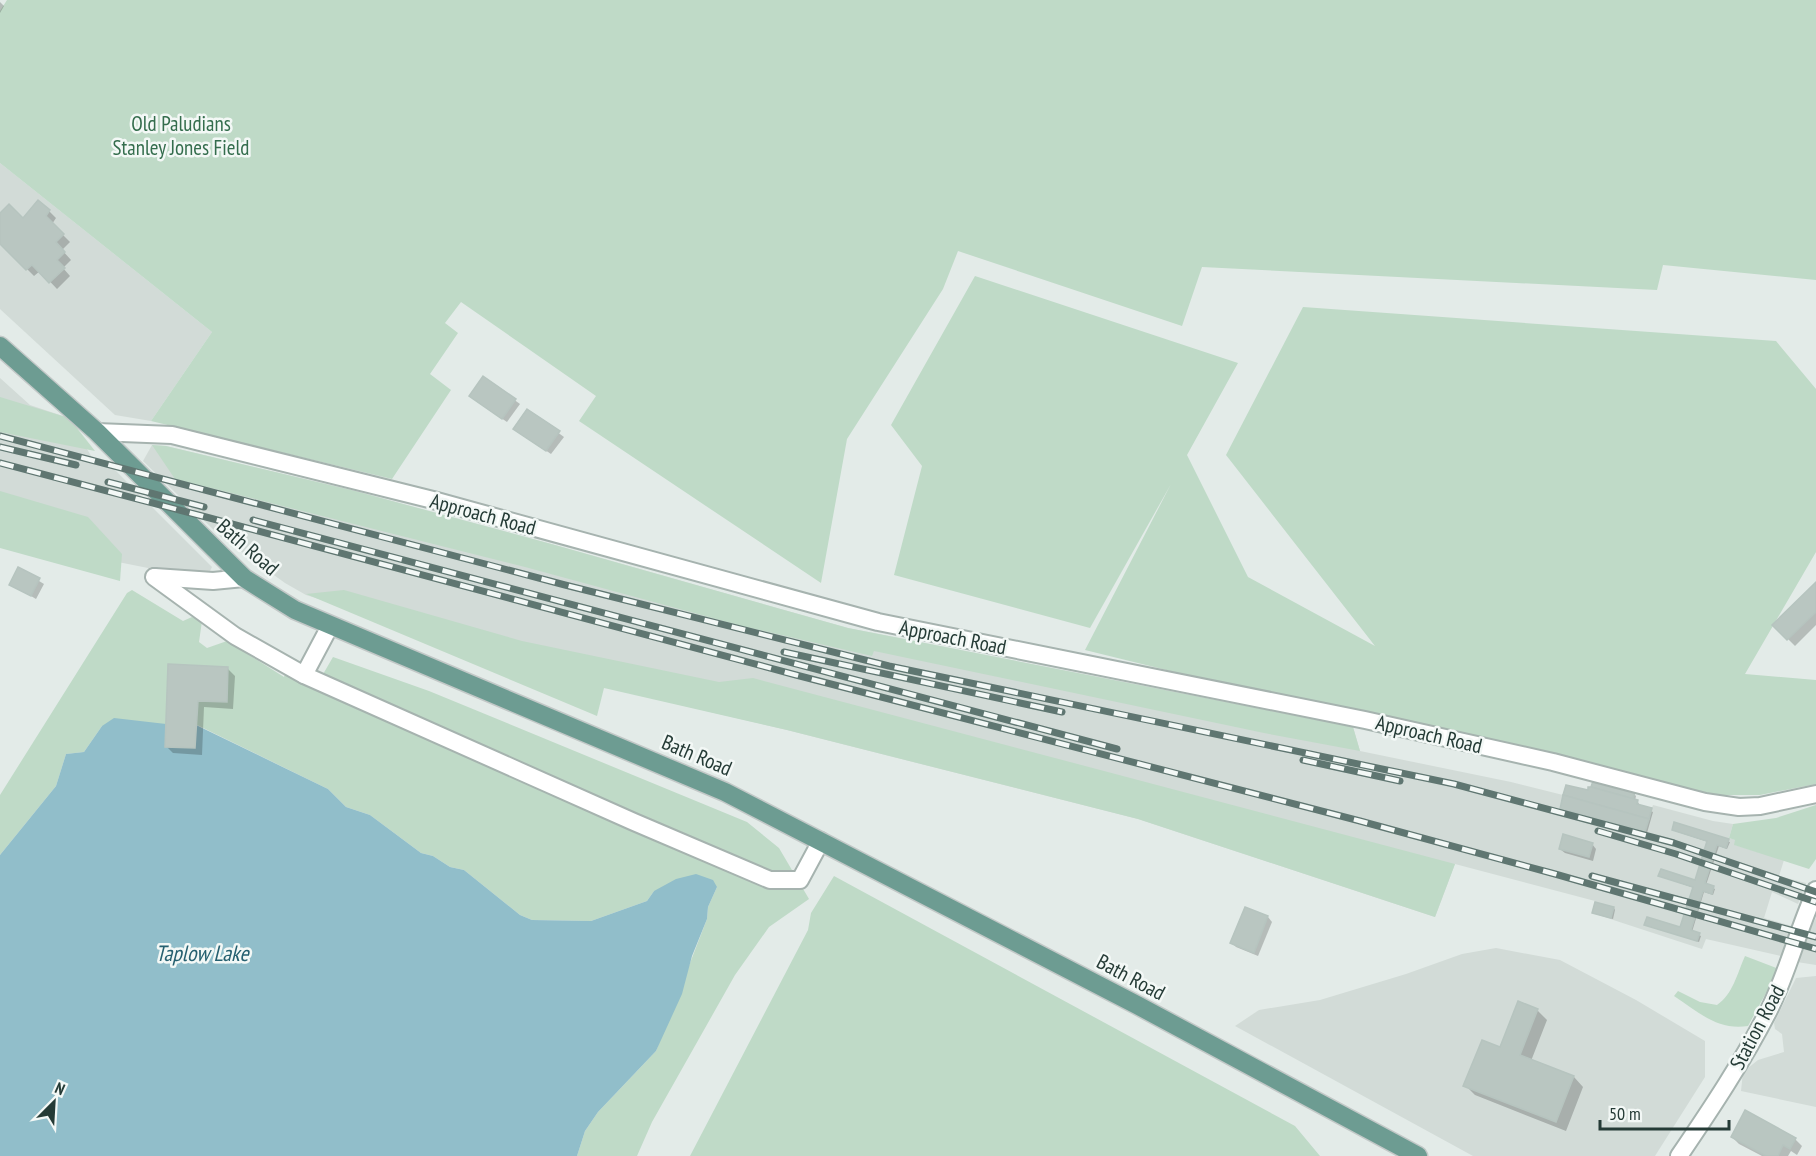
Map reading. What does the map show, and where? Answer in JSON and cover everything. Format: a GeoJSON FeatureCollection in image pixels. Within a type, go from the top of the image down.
{"type":"FeatureCollection","features":[{"type":"Feature","properties":{"kind":"main road","name":"Bath Road"},"geometry":{"type":"LineString","coordinates":[[0,346],[96,432],[244,578],[295,610],[725,792],[1127,1000],[1418,1156]]}},
{"type":"Feature","properties":{"kind":"street","name":"Approach Road"},"geometry":{"type":"LineString","coordinates":[[96,432],[172,435],[433,500],[878,622],[1365,720],[1553,762],[1705,802],[1739,807],[1760,806],[1816,794]]}},
{"type":"Feature","properties":{"kind":"street"},"geometry":{"type":"LineString","coordinates":[[244,578],[213,581],[154,577],[235,636],[304,675],[770,880],[800,880],[821,841]]}},
{"type":"Feature","properties":{"kind":"street"},"geometry":{"type":"LineString","coordinates":[[304,675],[330,626]]}},
{"type":"Feature","properties":{"kind":"street","name":"Station Road"},"geometry":{"type":"LineString","coordinates":[[1680,1156],[1716,1101],[1768,1011],[1786,972],[1801,923],[1816,890]]}},
{"type":"Feature","properties":{"kind":"shaded area"},"geometry":{"type":"Polygon","coordinates":[[[0,163],[212,332],[151,421],[115,415],[0,309],[0,163]]]}},
{"type":"Feature","properties":{"kind":"shaded area"},"geometry":{"type":"Polygon","coordinates":[[[0,378],[30,405],[69,418],[94,461],[109,464],[212,567],[210,571],[158,570],[83,555],[0,533],[0,378]]]}},
{"type":"Feature","properties":{"kind":"shaded area"},"geometry":{"type":"Polygon","coordinates":[[[152,445],[166,446],[355,491],[848,628],[1353,727],[1360,751],[1563,795],[1566,785],[1587,790],[1588,787],[1638,800],[1637,804],[1652,808],[1653,805],[1733,824],[1729,838],[1736,840],[1735,845],[1784,860],[1779,876],[1806,883],[1798,904],[1772,892],[1764,918],[1792,926],[1781,956],[1706,939],[1702,949],[1592,913],[1595,901],[1455,864],[1435,917],[1138,819],[787,730],[604,687],[306,595],[285,583],[221,537],[143,461],[152,445]]]}},
{"type":"Feature","properties":{"kind":"shaded area"},"geometry":{"type":"Polygon","coordinates":[[[1816,918],[1816,965],[1797,962],[1808,932],[1816,918]]]}},
{"type":"Feature","properties":{"kind":"shaded area"},"geometry":{"type":"Polygon","coordinates":[[[1496,948],[1560,960],[1636,1000],[1705,1041],[1705,1077],[1655,1156],[1473,1156],[1235,1026],[1259,1010],[1320,1000],[1462,954],[1496,948]]]}},
{"type":"Feature","properties":{"kind":"shaded area"},"geometry":{"type":"Polygon","coordinates":[[[1816,976],[1816,1107],[1741,1091],[1743,1072],[1758,1060],[1784,1052],[1782,1034],[1775,1029],[1774,1023],[1796,978],[1816,976]]]}},
{"type":"Feature","properties":{"kind":"green space","name":"Old Paludians Stanley Jones Field"},"geometry":{"type":"Polygon","coordinates":[[[7,0],[1816,0],[1816,280],[1663,265],[1657,290],[1202,267],[1182,326],[958,251],[943,289],[847,439],[821,583],[579,421],[596,396],[461,302],[445,323],[458,333],[430,374],[451,390],[392,479],[151,421],[212,332],[0,163],[0,11],[7,0]]]}},
{"type":"Feature","properties":{"kind":"green space"},"geometry":{"type":"Polygon","coordinates":[[[975,276],[1238,363],[1187,455],[1248,577],[1375,646],[1226,455],[1303,307],[1776,341],[1816,389],[1816,552],[1745,674],[1816,680],[1816,784],[1760,795],[1716,795],[1551,754],[1211,681],[1085,650],[1171,484],[1090,628],[894,575],[922,466],[891,425],[975,276]]]}},
{"type":"Feature","properties":{"kind":"green space"},"geometry":{"type":"Polygon","coordinates":[[[0,397],[69,418],[95,451],[0,432],[0,397]]]}},
{"type":"Feature","properties":{"kind":"green space"},"geometry":{"type":"Polygon","coordinates":[[[152,445],[166,446],[355,491],[848,628],[1353,727],[1360,751],[874,651],[872,656],[742,626],[525,567],[175,479],[152,445]]]}},
{"type":"Feature","properties":{"kind":"green space"},"geometry":{"type":"Polygon","coordinates":[[[0,491],[88,517],[122,554],[120,581],[0,548],[0,491]]]}},
{"type":"Feature","properties":{"kind":"green space"},"geometry":{"type":"Polygon","coordinates":[[[132,590],[183,621],[192,617],[202,621],[199,642],[207,648],[227,641],[284,677],[285,674],[315,688],[333,657],[429,691],[747,822],[779,848],[809,899],[769,927],[735,975],[652,1122],[637,1156],[577,1156],[585,1131],[598,1112],[656,1051],[717,887],[654,891],[647,901],[591,921],[532,920],[520,915],[464,870],[450,867],[433,856],[421,853],[370,815],[346,807],[328,789],[197,725],[195,748],[165,747],[165,724],[102,726],[84,752],[66,754],[56,786],[0,855],[0,795],[127,593],[132,590]]]}},
{"type":"Feature","properties":{"kind":"green space"},"geometry":{"type":"Polygon","coordinates":[[[344,590],[522,641],[719,682],[753,678],[1455,864],[1435,917],[1138,819],[787,730],[604,688],[597,716],[306,594],[344,590]]]}},
{"type":"Feature","properties":{"kind":"green space"},"geometry":{"type":"Polygon","coordinates":[[[1816,805],[1816,859],[1809,869],[1734,845],[1735,840],[1729,838],[1733,824],[1776,818],[1816,805]]]}},
{"type":"Feature","properties":{"kind":"green space"},"geometry":{"type":"Polygon","coordinates":[[[834,876],[1295,1126],[1320,1156],[690,1156],[808,930],[811,913],[834,876]]]}},
{"type":"Feature","properties":{"kind":"green space"},"geometry":{"type":"Polygon","coordinates":[[[1745,956],[1779,969],[1748,1026],[1727,1026],[1718,1023],[1674,996],[1678,991],[1700,1002],[1717,1005],[1731,989],[1745,956]]]}},
{"type":"Feature","properties":{"kind":"water","name":"Taplow Lake"},"geometry":{"type":"Polygon","coordinates":[[[114,718],[166,724],[165,747],[195,748],[196,725],[328,789],[346,807],[370,815],[421,853],[433,856],[450,867],[464,870],[520,915],[532,920],[591,921],[647,901],[654,891],[676,879],[696,874],[713,880],[717,887],[708,907],[707,919],[692,956],[682,994],[656,1051],[598,1112],[585,1131],[577,1156],[0,1156],[0,855],[56,786],[66,754],[84,752],[102,726],[114,718]]]}},
{"type":"Feature","properties":{"kind":"building"},"geometry":{"type":"Polygon","coordinates":[[[38,200],[50,210],[46,216],[64,234],[56,242],[65,252],[57,260],[65,268],[49,283],[32,265],[26,270],[0,244],[0,213],[9,204],[23,218],[38,200]]]}},
{"type":"Feature","properties":{"kind":"building"},"geometry":{"type":"Polygon","coordinates":[[[483,376],[516,399],[502,419],[469,396],[483,376]]]}},
{"type":"Feature","properties":{"kind":"building"},"geometry":{"type":"Polygon","coordinates":[[[527,409],[560,431],[546,451],[513,429],[527,409]]]}},
{"type":"Feature","properties":{"kind":"building"},"geometry":{"type":"Polygon","coordinates":[[[18,567],[40,578],[31,596],[9,585],[18,567]]]}},
{"type":"Feature","properties":{"kind":"building"},"geometry":{"type":"Polygon","coordinates":[[[1816,582],[1816,612],[1787,640],[1772,625],[1816,582]]]}},
{"type":"Feature","properties":{"kind":"building"},"geometry":{"type":"Polygon","coordinates":[[[168,664],[228,667],[227,702],[198,701],[195,748],[165,747],[168,664]]]}},
{"type":"Feature","properties":{"kind":"building"},"geometry":{"type":"Polygon","coordinates":[[[1593,781],[1635,792],[1633,799],[1591,787],[1593,781]]]}},
{"type":"Feature","properties":{"kind":"building"},"geometry":{"type":"Polygon","coordinates":[[[1566,785],[1588,790],[1588,787],[1591,787],[1638,800],[1637,804],[1652,808],[1649,819],[1563,795],[1566,785]]]}},
{"type":"Feature","properties":{"kind":"building"},"geometry":{"type":"Polygon","coordinates":[[[1563,795],[1649,819],[1645,832],[1560,809],[1563,795]]]}},
{"type":"Feature","properties":{"kind":"building"},"geometry":{"type":"Polygon","coordinates":[[[1674,822],[1729,839],[1726,848],[1717,845],[1705,883],[1714,886],[1712,894],[1703,891],[1691,930],[1700,933],[1697,941],[1644,925],[1647,917],[1680,927],[1693,887],[1658,876],[1661,869],[1695,880],[1707,841],[1672,830],[1674,822]]]}},
{"type":"Feature","properties":{"kind":"building"},"geometry":{"type":"Polygon","coordinates":[[[1563,834],[1593,843],[1589,857],[1559,849],[1563,834]]]}},
{"type":"Feature","properties":{"kind":"building"},"geometry":{"type":"Polygon","coordinates":[[[1595,902],[1614,907],[1611,918],[1592,913],[1595,902]]]}},
{"type":"Feature","properties":{"kind":"building"},"geometry":{"type":"Polygon","coordinates":[[[1245,907],[1268,916],[1254,953],[1230,943],[1245,907]]]}},
{"type":"Feature","properties":{"kind":"building"},"geometry":{"type":"Polygon","coordinates":[[[1518,1001],[1538,1009],[1520,1055],[1574,1076],[1556,1122],[1463,1086],[1482,1040],[1500,1047],[1518,1001]]]}},
{"type":"Feature","properties":{"kind":"building"},"geometry":{"type":"Polygon","coordinates":[[[1745,1110],[1796,1138],[1790,1149],[1783,1145],[1778,1156],[1766,1156],[1731,1137],[1745,1110]]]}},
{"type":"Feature","properties":{"kind":"railway"},"geometry":{"type":"LineString","coordinates":[[0,436],[565,585],[889,666],[1454,784],[1674,843],[1816,892]]}},
{"type":"Feature","properties":{"kind":"railway"},"geometry":{"type":"LineString","coordinates":[[0,447],[76,465]]}},
{"type":"Feature","properties":{"kind":"railway"},"geometry":{"type":"LineString","coordinates":[[0,463],[796,675],[1360,821],[1816,949]]}},
{"type":"Feature","properties":{"kind":"railway"},"geometry":{"type":"LineString","coordinates":[[108,482],[204,507]]}},
{"type":"Feature","properties":{"kind":"railway"},"geometry":{"type":"LineString","coordinates":[[253,520],[1117,749]]}},
{"type":"Feature","properties":{"kind":"railway"},"geometry":{"type":"LineString","coordinates":[[784,652],[1062,712]]}},
{"type":"Feature","properties":{"kind":"railway"},"geometry":{"type":"LineString","coordinates":[[1303,760],[1400,781]]}},
{"type":"Feature","properties":{"kind":"railway"},"geometry":{"type":"LineString","coordinates":[[1598,831],[1676,854],[1816,902]]}},
{"type":"Feature","properties":{"kind":"railway"},"geometry":{"type":"LineString","coordinates":[[1592,876],[1816,937]]}}]}
